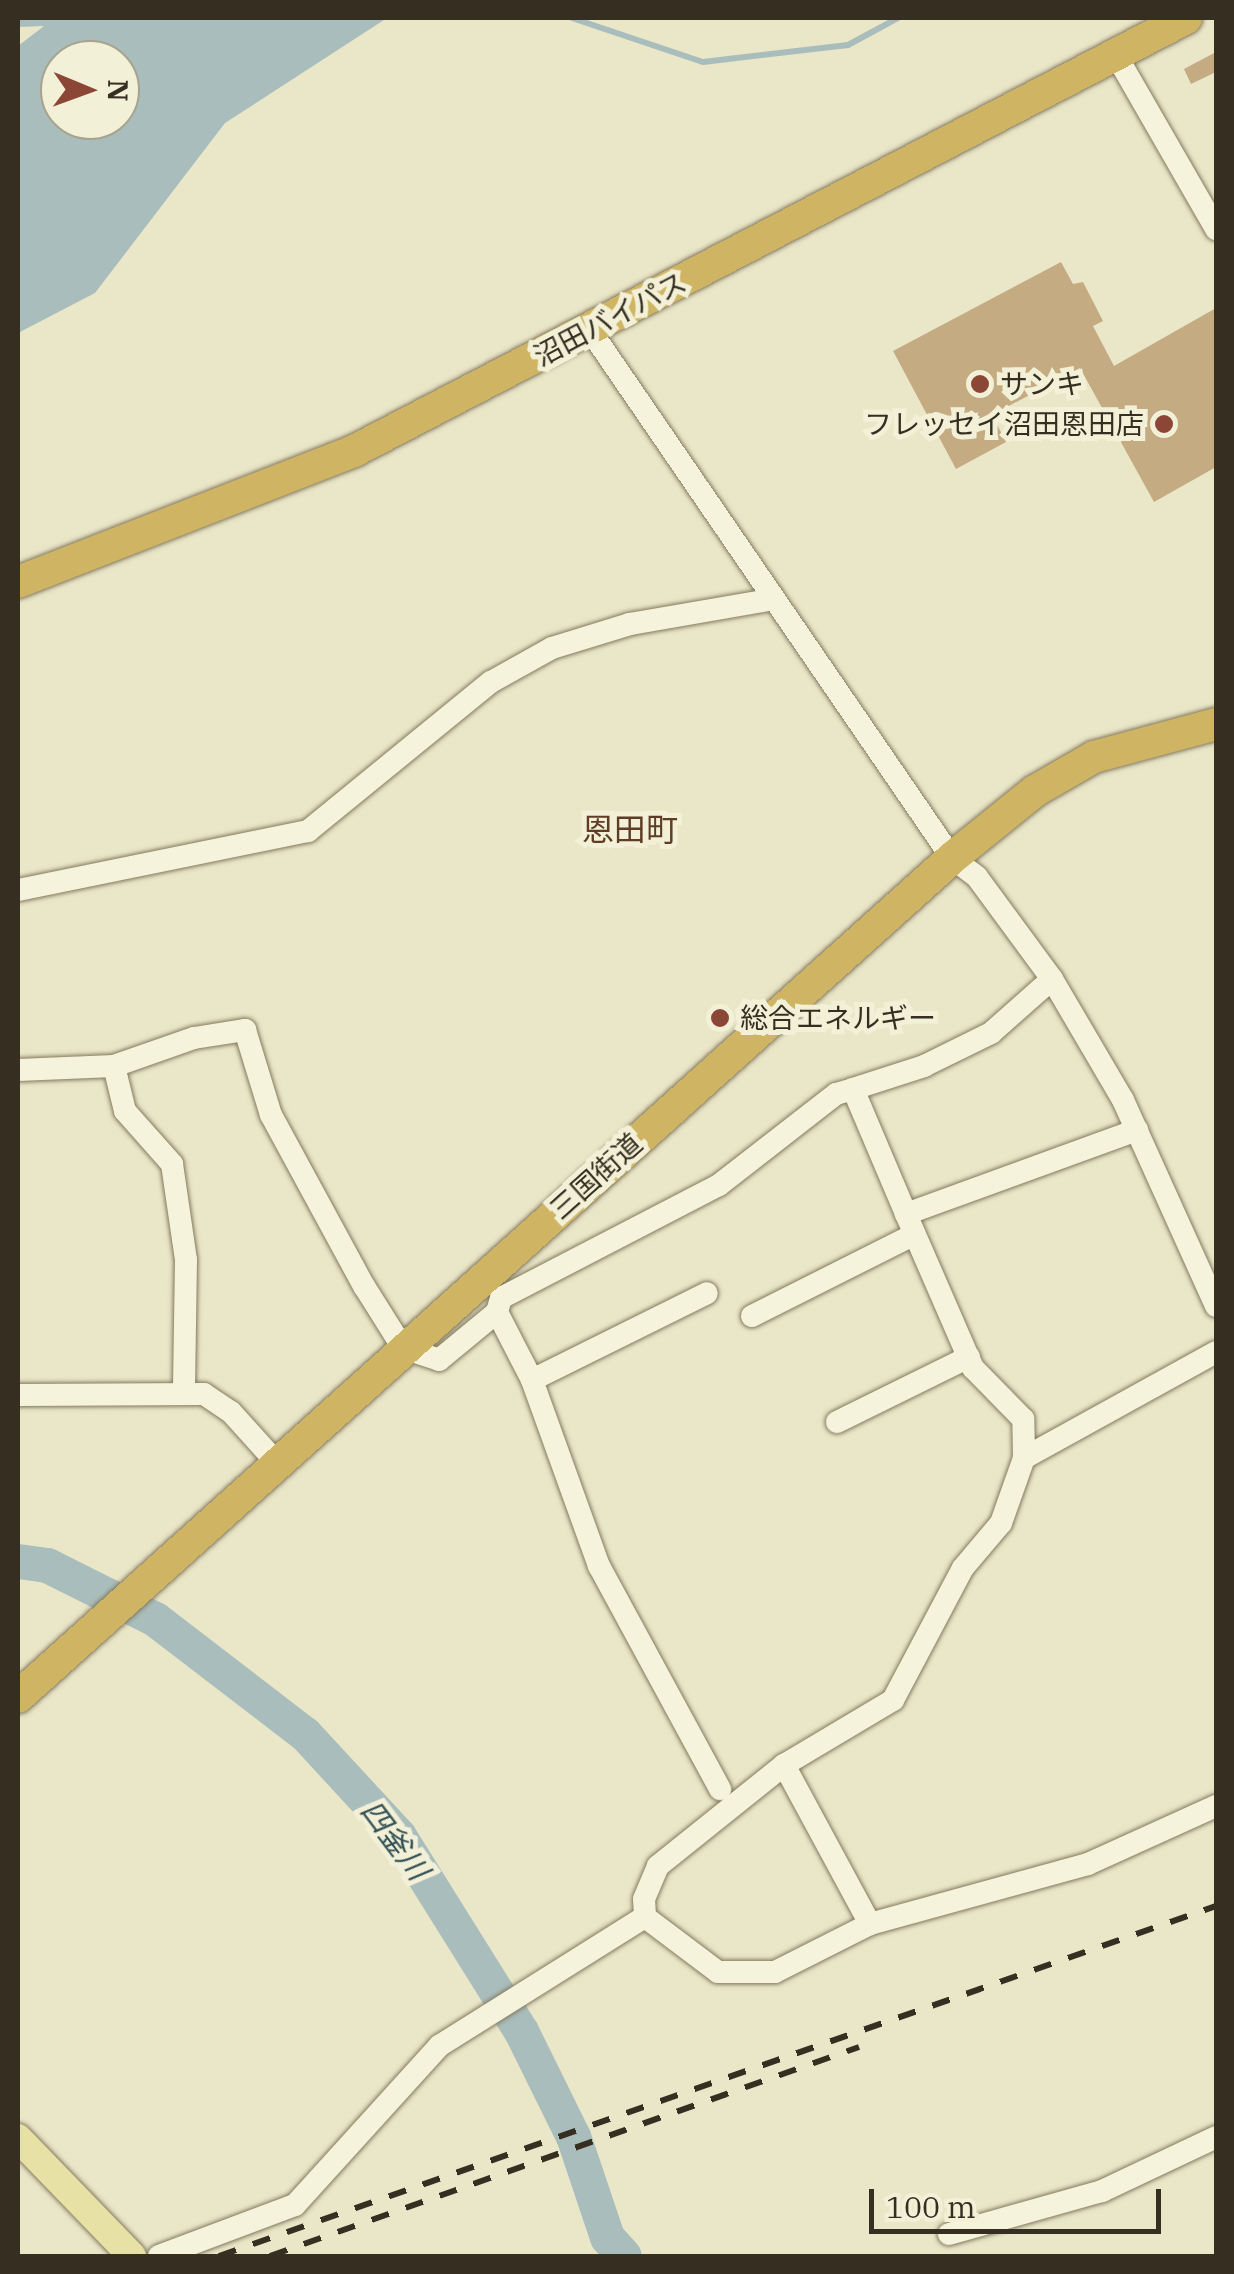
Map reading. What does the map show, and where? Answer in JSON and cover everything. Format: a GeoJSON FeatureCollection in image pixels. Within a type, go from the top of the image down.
{"type":"FeatureCollection","features":[{"type":"Feature","properties":{"kind":"highway","name":"沼田バイパス"},"geometry":{"type":"LineString","coordinates":[[18,582],[354,451],[1186,18]]}},
{"type":"Feature","properties":{"kind":"highway","name":"三国街道"},"geometry":{"type":"LineString","coordinates":[[18,1697],[402,1348],[952,858],[1035,792],[1094,757],[1216,724]]}},
{"type":"Feature","properties":{"kind":"main road"},"geometry":{"type":"LineString","coordinates":[[18,2138],[132,2256]]}},
{"type":"Feature","properties":{"kind":"street"},"geometry":{"type":"LineString","coordinates":[[1116,55],[1216,228]]}},
{"type":"Feature","properties":{"kind":"street"},"geometry":{"type":"LineString","coordinates":[[590,330],[952,858],[977,877],[1052,979],[1136,1130],[1216,1306]]}},
{"type":"Feature","properties":{"kind":"street"},"geometry":{"type":"LineString","coordinates":[[18,890],[308,831],[491,682],[552,648],[630,624],[774,599]]}},
{"type":"Feature","properties":{"kind":"street"},"geometry":{"type":"LineString","coordinates":[[18,1070],[114,1066],[194,1038],[245,1030],[271,1114],[402,1348],[439,1360],[497,1312],[500,1298],[719,1185],[836,1094],[924,1066],[991,1033],[1052,979]]}},
{"type":"Feature","properties":{"kind":"street"},"geometry":{"type":"LineString","coordinates":[[114,1066],[126,1112],[172,1164],[186,1260],[184,1391]]}},
{"type":"Feature","properties":{"kind":"street"},"geometry":{"type":"LineString","coordinates":[[645,1918],[644,1899],[658,1866],[784,1765],[893,1700],[963,1568],[1001,1523],[1024,1458],[1023,1419],[969,1357],[854,1090]]}},
{"type":"Feature","properties":{"kind":"street"},"geometry":{"type":"LineString","coordinates":[[752,1316],[910,1224],[1136,1130]]}},
{"type":"Feature","properties":{"kind":"street"},"geometry":{"type":"LineString","coordinates":[[532,1380],[707,1293]]}},
{"type":"Feature","properties":{"kind":"street"},"geometry":{"type":"LineString","coordinates":[[497,1312],[532,1380],[599,1566],[720,1789]]}},
{"type":"Feature","properties":{"kind":"street"},"geometry":{"type":"LineString","coordinates":[[1024,1458],[1216,1352]]}},
{"type":"Feature","properties":{"kind":"street"},"geometry":{"type":"LineString","coordinates":[[837,1422],[969,1357]]}},
{"type":"Feature","properties":{"kind":"street"},"geometry":{"type":"LineString","coordinates":[[18,1395],[184,1391],[204,1394],[231,1412],[276,1462]]}},
{"type":"Feature","properties":{"kind":"street"},"geometry":{"type":"LineString","coordinates":[[784,1765],[870,1924]]}},
{"type":"Feature","properties":{"kind":"street"},"geometry":{"type":"LineString","coordinates":[[645,1918],[718,1972],[775,1972],[870,1924],[1088,1864],[1216,1806]]}},
{"type":"Feature","properties":{"kind":"street"},"geometry":{"type":"LineString","coordinates":[[159,2256],[295,2205],[439,2046],[645,1918]]}},
{"type":"Feature","properties":{"kind":"street"},"geometry":{"type":"LineString","coordinates":[[949,2234],[1102,2191],[1216,2137]]}},
{"type":"Feature","properties":{"kind":"shaded area"},"geometry":{"type":"Polygon","coordinates":[[[18,18],[387,18],[225,123],[95,293],[18,333],[18,46],[44,26],[18,27],[18,18]]]}},
{"type":"Feature","properties":{"kind":"building"},"geometry":{"type":"Polygon","coordinates":[[[1216,52],[1216,72],[1191,84],[1184,69],[1216,52]]]}},
{"type":"Feature","properties":{"kind":"building"},"geometry":{"type":"Polygon","coordinates":[[[1061,262],[1073,284],[1083,282],[1103,321],[1093,326],[1114,366],[1216,308],[1216,467],[1154,502],[1080,368],[992,415],[1006,442],[956,469],[893,351],[1061,262]]]}},
{"type":"Feature","properties":{"kind":"waterway"},"geometry":{"type":"LineString","coordinates":[[572,18],[703,62],[848,45],[898,18]]}},
{"type":"Feature","properties":{"kind":"waterway","name":"四釜川"},"geometry":{"type":"LineString","coordinates":[[18,1561],[47,1565],[155,1619],[305,1734],[399,1836],[521,2031],[573,2136],[607,2237],[624,2256]]}},
{"type":"Feature","properties":{"kind":"railway"},"geometry":{"type":"LineString","coordinates":[[219,2256],[1216,1906]]}},
{"type":"Feature","properties":{"kind":"railway"},"geometry":{"type":"LineString","coordinates":[[270,2256],[859,2047]]}},
{"type":"Feature","properties":{"kind":"place","name":"サンキ"},"geometry":{"type":"Point","coordinates":[980,384]}},
{"type":"Feature","properties":{"kind":"place","name":"フレッセイ沼田恩田店"},"geometry":{"type":"Point","coordinates":[1164,424]}},
{"type":"Feature","properties":{"kind":"place","name":"総合エネルギー"},"geometry":{"type":"Point","coordinates":[720,1018]}},
{"type":"Feature","properties":{"kind":"district","name":"恩田町"},"geometry":{"type":"Point","coordinates":[630,829]}}]}
